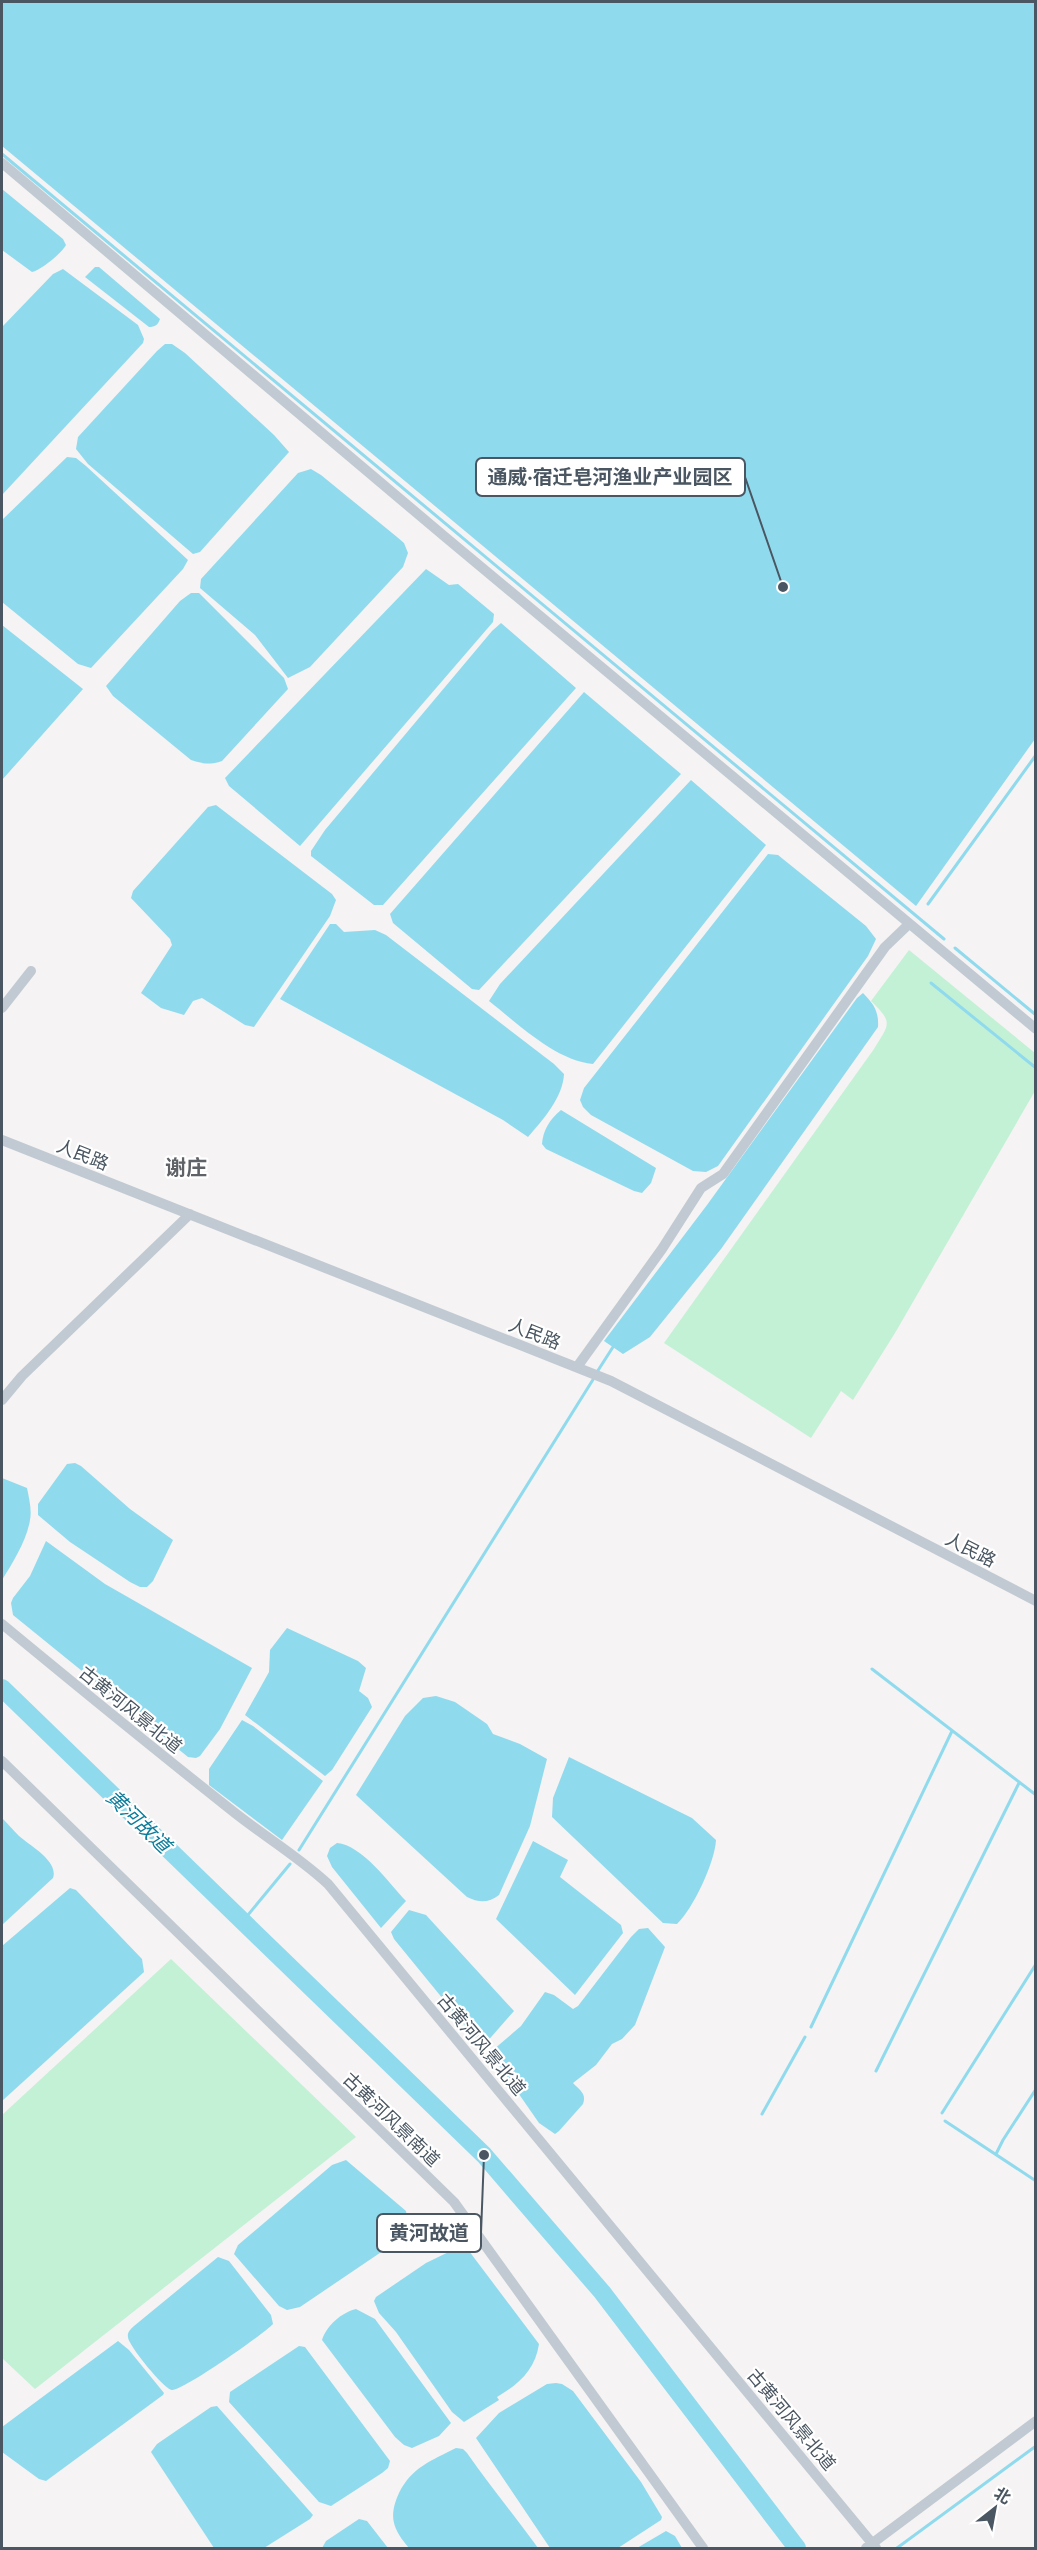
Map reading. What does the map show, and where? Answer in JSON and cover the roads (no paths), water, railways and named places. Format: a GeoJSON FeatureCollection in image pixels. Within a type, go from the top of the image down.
{"type":"FeatureCollection","features":[{"type":"Feature","properties":{"kind":"street"},"geometry":{"type":"LineString","coordinates":[[2,162],[1035,1029]]}},
{"type":"Feature","properties":{"kind":"street"},"geometry":{"type":"LineString","coordinates":[[577,1367],[662,1250],[701,1188],[723,1174],[885,947],[909,924]]}},
{"type":"Feature","properties":{"kind":"street"},"geometry":{"type":"LineString","coordinates":[[2,1008],[32,971]]}},
{"type":"Feature","properties":{"kind":"street","name":"人民路"},"geometry":{"type":"LineString","coordinates":[[2,1140],[596,1374],[1035,1601]]}},
{"type":"Feature","properties":{"kind":"street"},"geometry":{"type":"LineString","coordinates":[[2,1400],[22,1376],[189,1214]]}},
{"type":"Feature","properties":{"kind":"street","name":"古黄河风景北道"},"geometry":{"type":"LineString","coordinates":[[2,1624],[175,1766],[257,1831],[312,1869],[328,1884],[872,2547]]}},
{"type":"Feature","properties":{"kind":"street","name":"古黄河风景南道"},"geometry":{"type":"LineString","coordinates":[[2,1761],[454,2202],[703,2548]]}},
{"type":"Feature","properties":{"kind":"street"},"geometry":{"type":"LineString","coordinates":[[872,2547],[1035,2421]]}},
{"type":"Feature","properties":{"kind":"water"},"geometry":{"type":"Polygon","coordinates":[[[2,2],[1035,2],[1035,739],[916,906],[2,146],[2,2]]]}},
{"type":"Feature","properties":{"kind":"water"},"geometry":{"type":"Polygon","coordinates":[[[2,189],[63,239],[66,245],[55,257],[36,271],[32,272],[2,250],[2,189]]]}},
{"type":"Feature","properties":{"kind":"water"},"geometry":{"type":"Polygon","coordinates":[[[95,267],[99,267],[160,319],[157,324],[149,327],[85,277],[95,267]]]}},
{"type":"Feature","properties":{"kind":"water"},"geometry":{"type":"Polygon","coordinates":[[[63,269],[138,325],[144,339],[143,343],[2,495],[2,327],[53,274],[63,269]]]}},
{"type":"Feature","properties":{"kind":"water"},"geometry":{"type":"Polygon","coordinates":[[[165,344],[172,344],[185,353],[274,435],[289,452],[200,552],[193,554],[88,464],[76,449],[78,437],[165,344]]]}},
{"type":"Feature","properties":{"kind":"water"},"geometry":{"type":"Polygon","coordinates":[[[67,457],[76,458],[86,466],[188,560],[183,569],[91,668],[78,664],[2,602],[2,520],[67,457]]]}},
{"type":"Feature","properties":{"kind":"water"},"geometry":{"type":"Polygon","coordinates":[[[311,469],[404,543],[408,553],[403,567],[310,667],[288,678],[255,635],[200,588],[201,579],[298,473],[311,469]]]}},
{"type":"Feature","properties":{"kind":"water"},"geometry":{"type":"Polygon","coordinates":[[[426,569],[449,585],[458,584],[494,614],[493,622],[300,846],[229,786],[225,778],[426,569]]]}},
{"type":"Feature","properties":{"kind":"water"},"geometry":{"type":"Polygon","coordinates":[[[191,593],[199,593],[284,678],[288,689],[222,761],[214,763],[191,760],[113,696],[106,686],[180,601],[191,593]]]}},
{"type":"Feature","properties":{"kind":"water"},"geometry":{"type":"Polygon","coordinates":[[[501,623],[576,688],[383,905],[374,905],[311,856],[311,851],[325,830],[501,623]]]}},
{"type":"Feature","properties":{"kind":"water"},"geometry":{"type":"Polygon","coordinates":[[[2,625],[83,689],[2,780],[2,625]]]}},
{"type":"Feature","properties":{"kind":"water"},"geometry":{"type":"Polygon","coordinates":[[[584,692],[681,774],[479,990],[472,989],[393,923],[390,914],[584,692]]]}},
{"type":"Feature","properties":{"kind":"water"},"geometry":{"type":"Polygon","coordinates":[[[691,780],[766,845],[593,1064],[565,1056],[524,1030],[489,1001],[500,984],[691,780]]]}},
{"type":"Feature","properties":{"kind":"water"},"geometry":{"type":"Polygon","coordinates":[[[216,805],[332,894],[336,900],[330,916],[254,1027],[245,1025],[202,998],[193,1001],[184,1015],[161,1008],[141,993],[172,945],[170,939],[131,898],[133,891],[208,807],[216,805]]]}},
{"type":"Feature","properties":{"kind":"water"},"geometry":{"type":"Polygon","coordinates":[[[768,854],[778,855],[866,926],[876,939],[868,956],[718,1166],[706,1172],[693,1171],[591,1115],[580,1100],[584,1088],[768,854]]]}},
{"type":"Feature","properties":{"kind":"water"},"geometry":{"type":"Polygon","coordinates":[[[330,924],[336,924],[344,932],[375,930],[386,935],[564,1074],[556,1100],[528,1137],[503,1120],[280,999],[330,924]]]}},
{"type":"Feature","properties":{"kind":"water"},"geometry":{"type":"Polygon","coordinates":[[[863,993],[875,1008],[878,1027],[721,1249],[650,1337],[623,1354],[604,1341],[707,1205],[857,998],[863,993]]]}},
{"type":"Feature","properties":{"kind":"water"},"geometry":{"type":"Polygon","coordinates":[[[561,1110],[656,1168],[651,1183],[642,1193],[546,1149],[542,1144],[546,1129],[550,1121],[561,1110]]]}},
{"type":"Feature","properties":{"kind":"water"},"geometry":{"type":"Polygon","coordinates":[[[75,1463],[130,1509],[173,1540],[153,1581],[147,1587],[140,1587],[130,1582],[70,1542],[38,1515],[38,1504],[67,1464],[75,1463]]]}},
{"type":"Feature","properties":{"kind":"water"},"geometry":{"type":"Polygon","coordinates":[[[2,1478],[27,1488],[31,1512],[22,1544],[2,1580],[2,1478]]]}},
{"type":"Feature","properties":{"kind":"water"},"geometry":{"type":"Polygon","coordinates":[[[46,1541],[105,1584],[252,1668],[220,1729],[200,1756],[188,1757],[13,1615],[11,1603],[13,1598],[30,1576],[46,1541]]]}},
{"type":"Feature","properties":{"kind":"water"},"geometry":{"type":"Polygon","coordinates":[[[287,1628],[358,1661],[366,1668],[359,1691],[368,1698],[372,1707],[332,1770],[325,1776],[245,1715],[269,1672],[270,1650],[287,1628]]]}},
{"type":"Feature","properties":{"kind":"water"},"geometry":{"type":"Polygon","coordinates":[[[436,1696],[455,1702],[487,1724],[493,1734],[520,1744],[547,1759],[530,1826],[499,1895],[488,1901],[467,1897],[356,1795],[405,1716],[423,1698],[436,1696]]]}},
{"type":"Feature","properties":{"kind":"water"},"geometry":{"type":"Polygon","coordinates":[[[242,1720],[253,1726],[323,1781],[282,1840],[209,1785],[209,1769],[242,1720]]]}},
{"type":"Feature","properties":{"kind":"water"},"geometry":{"type":"Polygon","coordinates":[[[569,1757],[692,1818],[716,1840],[712,1860],[702,1885],[690,1908],[677,1924],[663,1923],[552,1817],[553,1798],[569,1757]]]}},
{"type":"Feature","properties":{"kind":"water"},"geometry":{"type":"Polygon","coordinates":[[[2,1818],[19,1836],[48,1860],[54,1872],[53,1878],[2,1925],[2,1818]]]}},
{"type":"Feature","properties":{"kind":"water"},"geometry":{"type":"Polygon","coordinates":[[[533,1841],[568,1860],[560,1877],[621,1925],[623,1933],[575,1995],[496,1919],[533,1841]]]}},
{"type":"Feature","properties":{"kind":"water"},"geometry":{"type":"Polygon","coordinates":[[[337,1843],[356,1850],[365,1857],[406,1901],[381,1928],[332,1867],[327,1856],[330,1848],[337,1843]]]}},
{"type":"Feature","properties":{"kind":"water"},"geometry":{"type":"Polygon","coordinates":[[[70,1888],[76,1890],[142,1959],[144,1972],[2,2101],[2,1946],[70,1888]]]}},
{"type":"Feature","properties":{"kind":"water"},"geometry":{"type":"Polygon","coordinates":[[[409,1910],[426,1915],[514,2011],[485,2044],[479,2043],[394,1939],[391,1932],[409,1910]]]}},
{"type":"Feature","properties":{"kind":"water"},"geometry":{"type":"Polygon","coordinates":[[[648,1928],[665,1947],[635,2025],[622,2039],[612,2044],[596,2065],[573,2083],[583,2094],[583,2104],[555,2134],[539,2123],[492,2055],[493,2050],[521,2026],[545,1992],[554,1995],[573,2009],[578,2006],[631,1937],[639,1929],[648,1928]]]}},
{"type":"Feature","properties":{"kind":"water"},"geometry":{"type":"Polygon","coordinates":[[[346,2160],[406,2211],[407,2217],[399,2240],[300,2307],[287,2310],[279,2306],[234,2254],[238,2245],[332,2165],[346,2160]]]}},
{"type":"Feature","properties":{"kind":"water"},"geometry":{"type":"Polygon","coordinates":[[[461,2246],[469,2251],[539,2344],[534,2361],[525,2375],[497,2397],[499,2400],[464,2422],[452,2412],[396,2332],[379,2313],[374,2301],[376,2297],[426,2263],[461,2246]]]}},
{"type":"Feature","properties":{"kind":"water"},"geometry":{"type":"Polygon","coordinates":[[[218,2257],[229,2261],[271,2315],[273,2324],[206,2373],[172,2390],[140,2357],[130,2342],[128,2334],[134,2326],[218,2257]]]}},
{"type":"Feature","properties":{"kind":"water"},"geometry":{"type":"Polygon","coordinates":[[[356,2309],[375,2319],[451,2423],[439,2436],[412,2448],[404,2445],[395,2437],[322,2340],[327,2329],[335,2320],[356,2309]]]}},
{"type":"Feature","properties":{"kind":"water"},"geometry":{"type":"Polygon","coordinates":[[[118,2341],[129,2350],[164,2393],[163,2395],[46,2481],[39,2479],[2,2452],[2,2427],[118,2341]]]}},
{"type":"Feature","properties":{"kind":"water"},"geometry":{"type":"Polygon","coordinates":[[[299,2346],[305,2347],[390,2461],[388,2468],[382,2473],[331,2506],[319,2502],[229,2402],[230,2392],[299,2346]]]}},
{"type":"Feature","properties":{"kind":"water"},"geometry":{"type":"Polygon","coordinates":[[[556,2383],[573,2391],[641,2482],[662,2517],[661,2520],[618,2548],[550,2548],[476,2438],[499,2413],[547,2384],[556,2383]]]}},
{"type":"Feature","properties":{"kind":"water"},"geometry":{"type":"Polygon","coordinates":[[[217,2406],[313,2515],[264,2548],[214,2548],[151,2452],[157,2444],[211,2407],[217,2406]]]}},
{"type":"Feature","properties":{"kind":"water"},"geometry":{"type":"Polygon","coordinates":[[[456,2448],[463,2449],[467,2453],[538,2548],[409,2548],[399,2535],[394,2522],[394,2509],[399,2493],[416,2471],[456,2448]]]}},
{"type":"Feature","properties":{"kind":"water"},"geometry":{"type":"Polygon","coordinates":[[[359,2519],[367,2521],[388,2548],[322,2548],[326,2541],[359,2519]]]}},
{"type":"Feature","properties":{"kind":"water"},"geometry":{"type":"Polygon","coordinates":[[[666,2531],[675,2536],[682,2548],[637,2548],[666,2531]]]}},
{"type":"Feature","properties":{"kind":"waterway"},"geometry":{"type":"LineString","coordinates":[[2,154],[944,939]]}},
{"type":"Feature","properties":{"kind":"waterway"},"geometry":{"type":"LineString","coordinates":[[928,904],[1036,755]]}},
{"type":"Feature","properties":{"kind":"waterway"},"geometry":{"type":"LineString","coordinates":[[955,948],[1036,1015]]}},
{"type":"Feature","properties":{"kind":"waterway"},"geometry":{"type":"LineString","coordinates":[[931,983],[1036,1068]]}},
{"type":"Feature","properties":{"kind":"waterway"},"geometry":{"type":"LineString","coordinates":[[597,1372],[613,1347]]}},
{"type":"Feature","properties":{"kind":"waterway"},"geometry":{"type":"LineString","coordinates":[[299,1850],[594,1378]]}},
{"type":"Feature","properties":{"kind":"waterway"},"geometry":{"type":"LineString","coordinates":[[872,1669],[1036,1795]]}},
{"type":"Feature","properties":{"kind":"waterway","name":"黄河故道"},"geometry":{"type":"LineString","coordinates":[[2,1688],[484,2155],[602,2292],[797,2548]]}},
{"type":"Feature","properties":{"kind":"waterway"},"geometry":{"type":"LineString","coordinates":[[811,2027],[952,1731]]}},
{"type":"Feature","properties":{"kind":"waterway"},"geometry":{"type":"LineString","coordinates":[[876,2071],[1019,1783]]}},
{"type":"Feature","properties":{"kind":"waterway"},"geometry":{"type":"LineString","coordinates":[[243,1921],[290,1864]]}},
{"type":"Feature","properties":{"kind":"waterway"},"geometry":{"type":"LineString","coordinates":[[942,2113],[1036,1964]]}},
{"type":"Feature","properties":{"kind":"waterway"},"geometry":{"type":"LineString","coordinates":[[762,2114],[805,2037]]}},
{"type":"Feature","properties":{"kind":"waterway"},"geometry":{"type":"LineString","coordinates":[[996,2154],[1036,2089]]}},
{"type":"Feature","properties":{"kind":"waterway"},"geometry":{"type":"LineString","coordinates":[[945,2121],[1036,2181]]}},
{"type":"Feature","properties":{"kind":"waterway"},"geometry":{"type":"LineString","coordinates":[[897,2548],[1036,2446]]}},
{"type":"Feature","properties":{"kind":"place","name":"通威·宿迁皂河渔业产业园区"},"geometry":{"type":"Point","coordinates":[783,587]}},
{"type":"Feature","properties":{"kind":"place","name":"黄河故道"},"geometry":{"type":"Point","coordinates":[484,2155]}},
{"type":"Feature","properties":{"kind":"district","name":"谢庄"},"geometry":{"type":"Point","coordinates":[186,1167]}}]}
